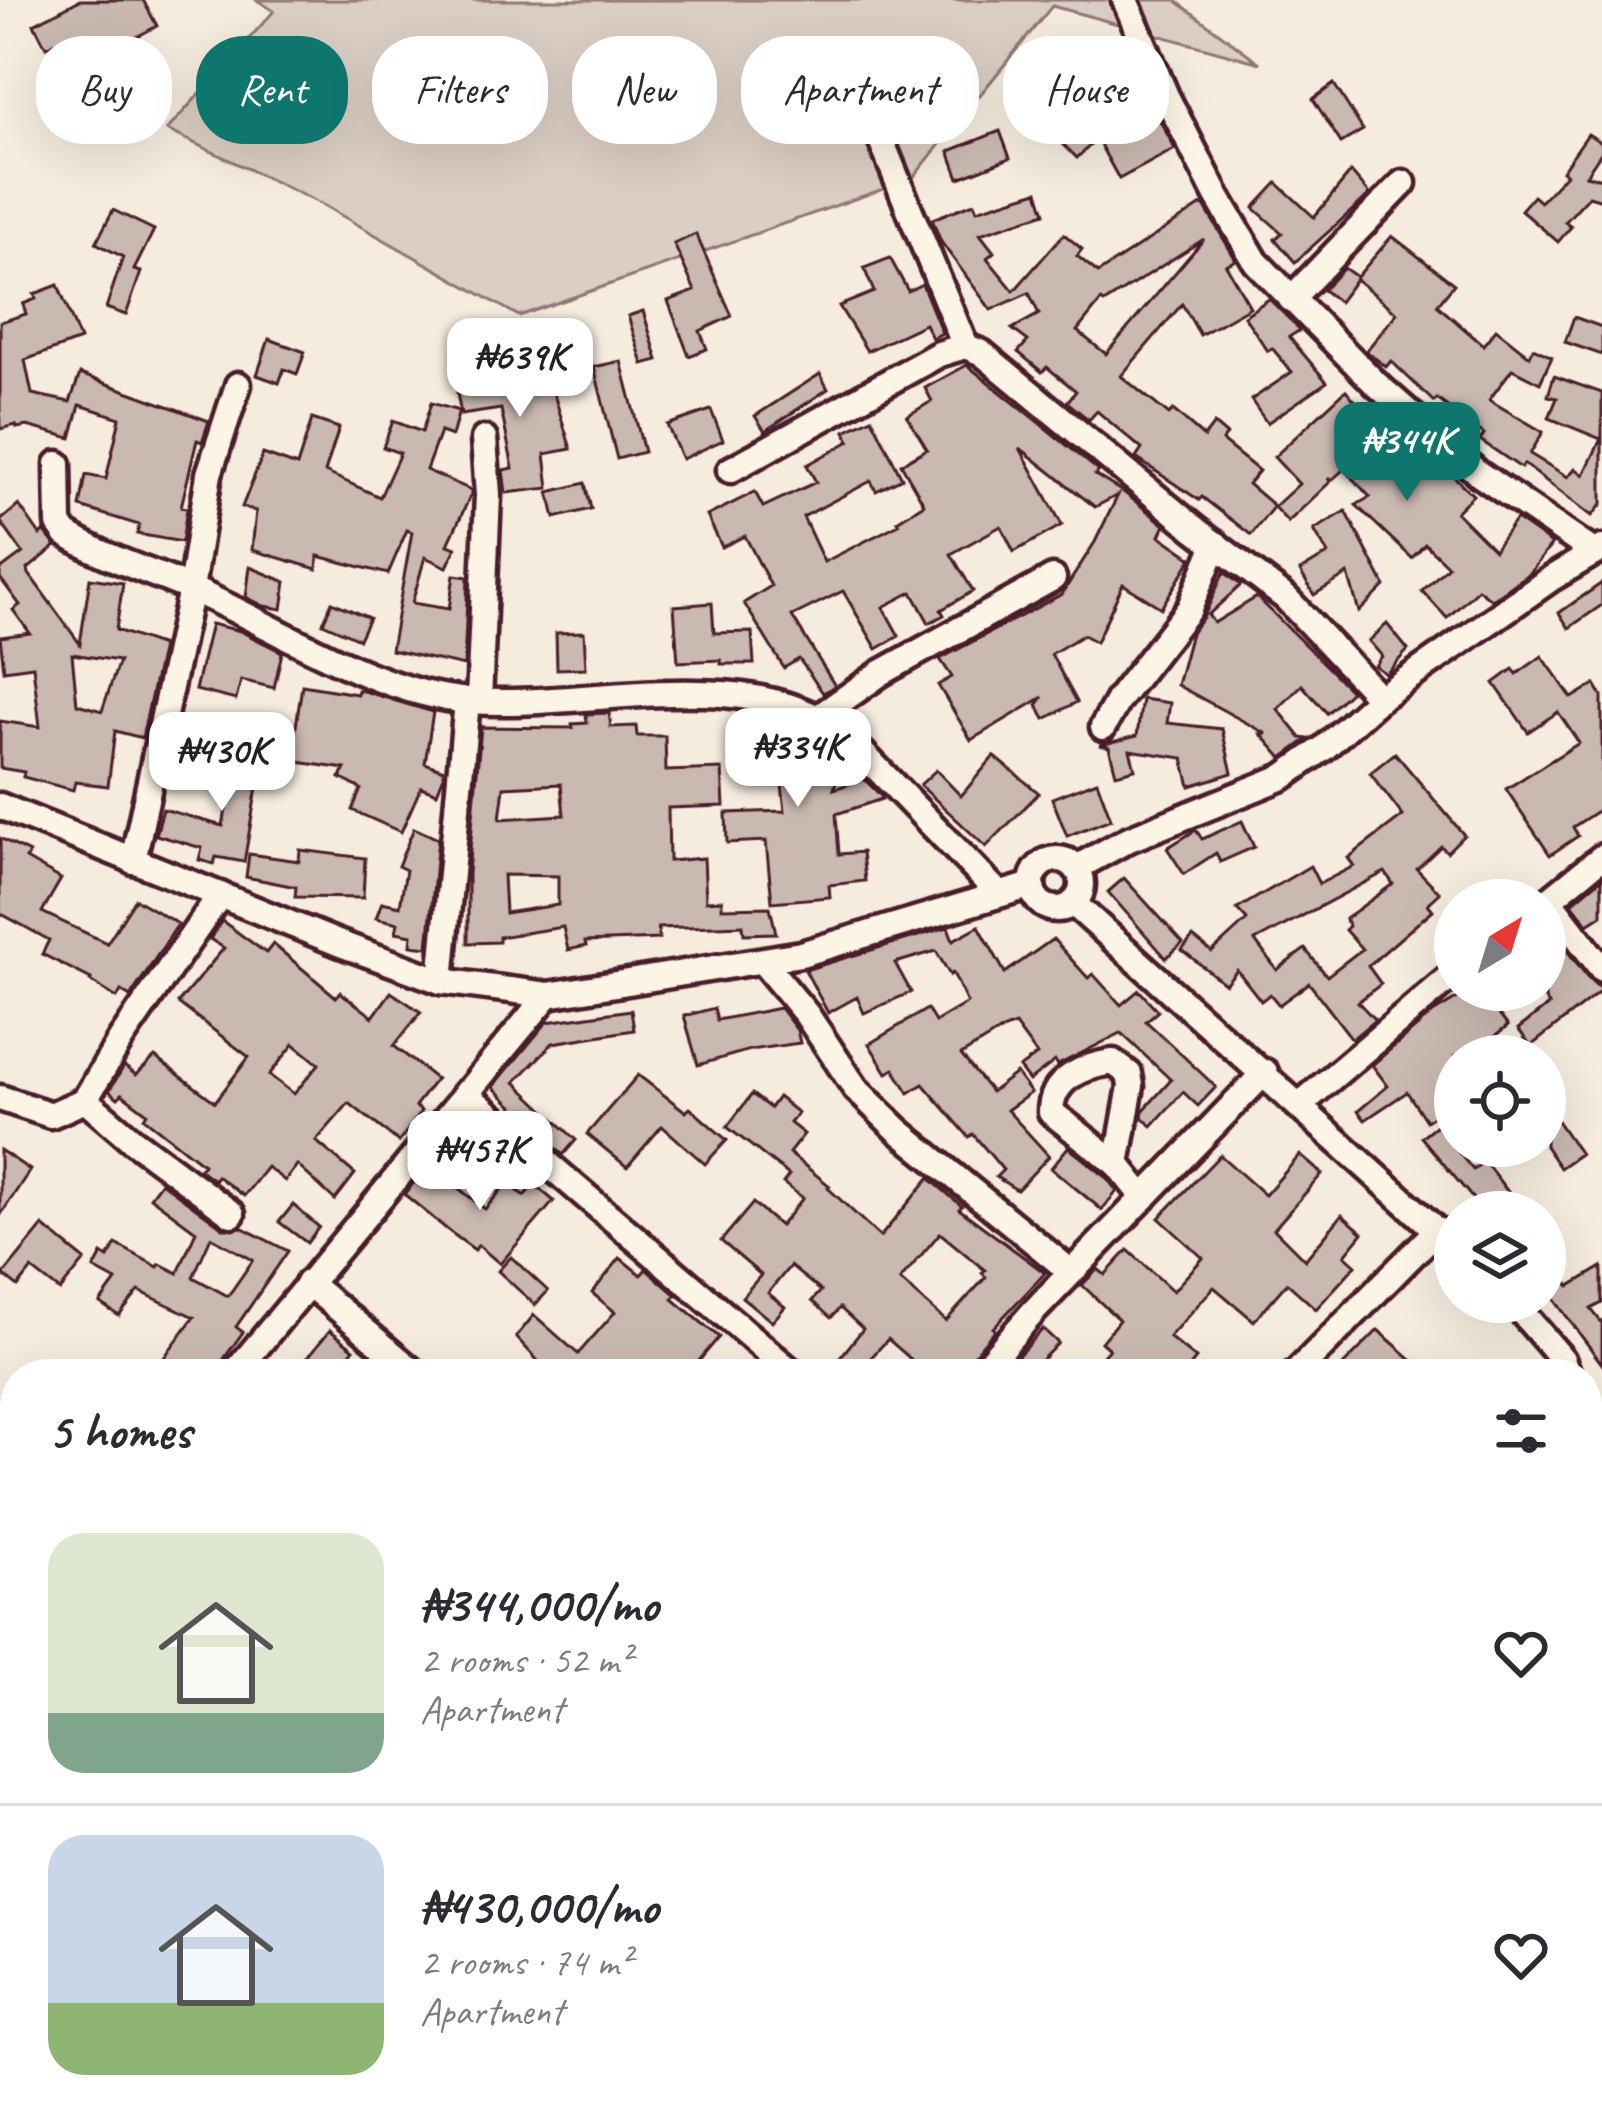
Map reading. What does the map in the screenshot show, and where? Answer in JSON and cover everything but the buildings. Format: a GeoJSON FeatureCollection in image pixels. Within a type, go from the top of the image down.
{"type":"FeatureCollection","features":[{"type":"Feature","properties":{"kind":"street"},"geometry":{"type":"LineString","coordinates":[[1076,868],[1129,839],[1283,778],[1380,698],[1598,551],[1478,474],[1376,383],[1256,262],[1166,96],[1125,0]]}},
{"type":"Feature","properties":{"kind":"street"},"geometry":{"type":"LineString","coordinates":[[883,144],[965,346]]}},
{"type":"Feature","properties":{"kind":"street"},"geometry":{"type":"LineString","coordinates":[[1291,298],[1403,184]]}},
{"type":"Feature","properties":{"kind":"street"},"geometry":{"type":"LineString","coordinates":[[730,470],[939,354],[965,346],[982,353],[1286,598],[1380,698]]}},
{"type":"Feature","properties":{"kind":"street"},"geometry":{"type":"LineString","coordinates":[[133,861],[191,589],[209,474],[238,385]]}},
{"type":"Feature","properties":{"kind":"street"},"geometry":{"type":"LineString","coordinates":[[441,980],[473,701],[488,495],[484,440]]}},
{"type":"Feature","properties":{"kind":"street"},"geometry":{"type":"LineString","coordinates":[[58,464],[59,524],[66,534],[386,682],[473,701],[654,694],[786,703],[820,716],[844,734],[999,894]]}},
{"type":"Feature","properties":{"kind":"street"},"geometry":{"type":"LineString","coordinates":[[1103,727],[1118,700],[1190,609],[1216,544]]}},
{"type":"Feature","properties":{"kind":"street"},"geometry":{"type":"LineString","coordinates":[[820,716],[881,673],[1053,578]]}},
{"type":"Feature","properties":{"kind":"street"},"geometry":{"type":"LineString","coordinates":[[0,806],[441,980],[548,995],[763,962],[1032,885]]}},
{"type":"Feature","properties":{"kind":"street"},"geometry":{"type":"LineString","coordinates":[[1566,886],[1602,857]]}},
{"type":"Feature","properties":{"kind":"street"},"geometry":{"type":"LineString","coordinates":[[1047,860],[1068,861],[1076,868],[1082,886],[1073,903],[1052,909],[1034,896],[1033,875],[1047,860]]}},
{"type":"Feature","properties":{"kind":"street"},"geometry":{"type":"LineString","coordinates":[[0,1098],[51,1115],[86,1100],[121,1039],[220,895]]}},
{"type":"Feature","properties":{"kind":"street"},"geometry":{"type":"LineString","coordinates":[[1073,903],[1434,1227]]}},
{"type":"Feature","properties":{"kind":"street"},"geometry":{"type":"LineString","coordinates":[[1566,924],[1602,968]]}},
{"type":"Feature","properties":{"kind":"street"},"geometry":{"type":"LineString","coordinates":[[763,962],[807,1015],[856,1089],[1071,1272]]}},
{"type":"Feature","properties":{"kind":"street"},"geometry":{"type":"LineString","coordinates":[[1301,1105],[1434,991]]}},
{"type":"Feature","properties":{"kind":"street"},"geometry":{"type":"LineString","coordinates":[[246,1359],[548,995]]}},
{"type":"Feature","properties":{"kind":"street"},"geometry":{"type":"LineString","coordinates":[[993,1359],[1265,1072]]}},
{"type":"Feature","properties":{"kind":"street"},"geometry":{"type":"LineString","coordinates":[[465,1093],[776,1359]]}},
{"type":"Feature","properties":{"kind":"street"},"geometry":{"type":"LineString","coordinates":[[86,1100],[232,1214]]}},
{"type":"Feature","properties":{"kind":"street"},"geometry":{"type":"LineString","coordinates":[[1117,1163],[1144,1198]]}},
{"type":"Feature","properties":{"kind":"street"},"geometry":{"type":"LineString","coordinates":[[1312,1359],[1434,1249]]}},
{"type":"Feature","properties":{"kind":"street"},"geometry":{"type":"LineString","coordinates":[[308,1283],[398,1359]]}},
{"type":"Feature","properties":{"kind":"street"},"geometry":{"type":"LineString","coordinates":[[1532,1323],[1562,1359]]}},
{"type":"Feature","properties":{"kind":"shaded area"},"geometry":{"type":"Polygon","coordinates":[[[257,0],[1175,0],[1260,63],[1052,6],[1028,36],[1003,36],[1003,67],[979,96],[979,36],[741,36],[741,144],[940,144],[912,179],[519,316],[321,204],[196,144],[348,144],[348,36],[252,36],[274,11],[257,0]]]}},
{"type":"Feature","properties":{"kind":"shaded area"},"geometry":{"type":"Polygon","coordinates":[[[196,98],[196,144],[172,132],[172,124],[196,98]]]}}]}
